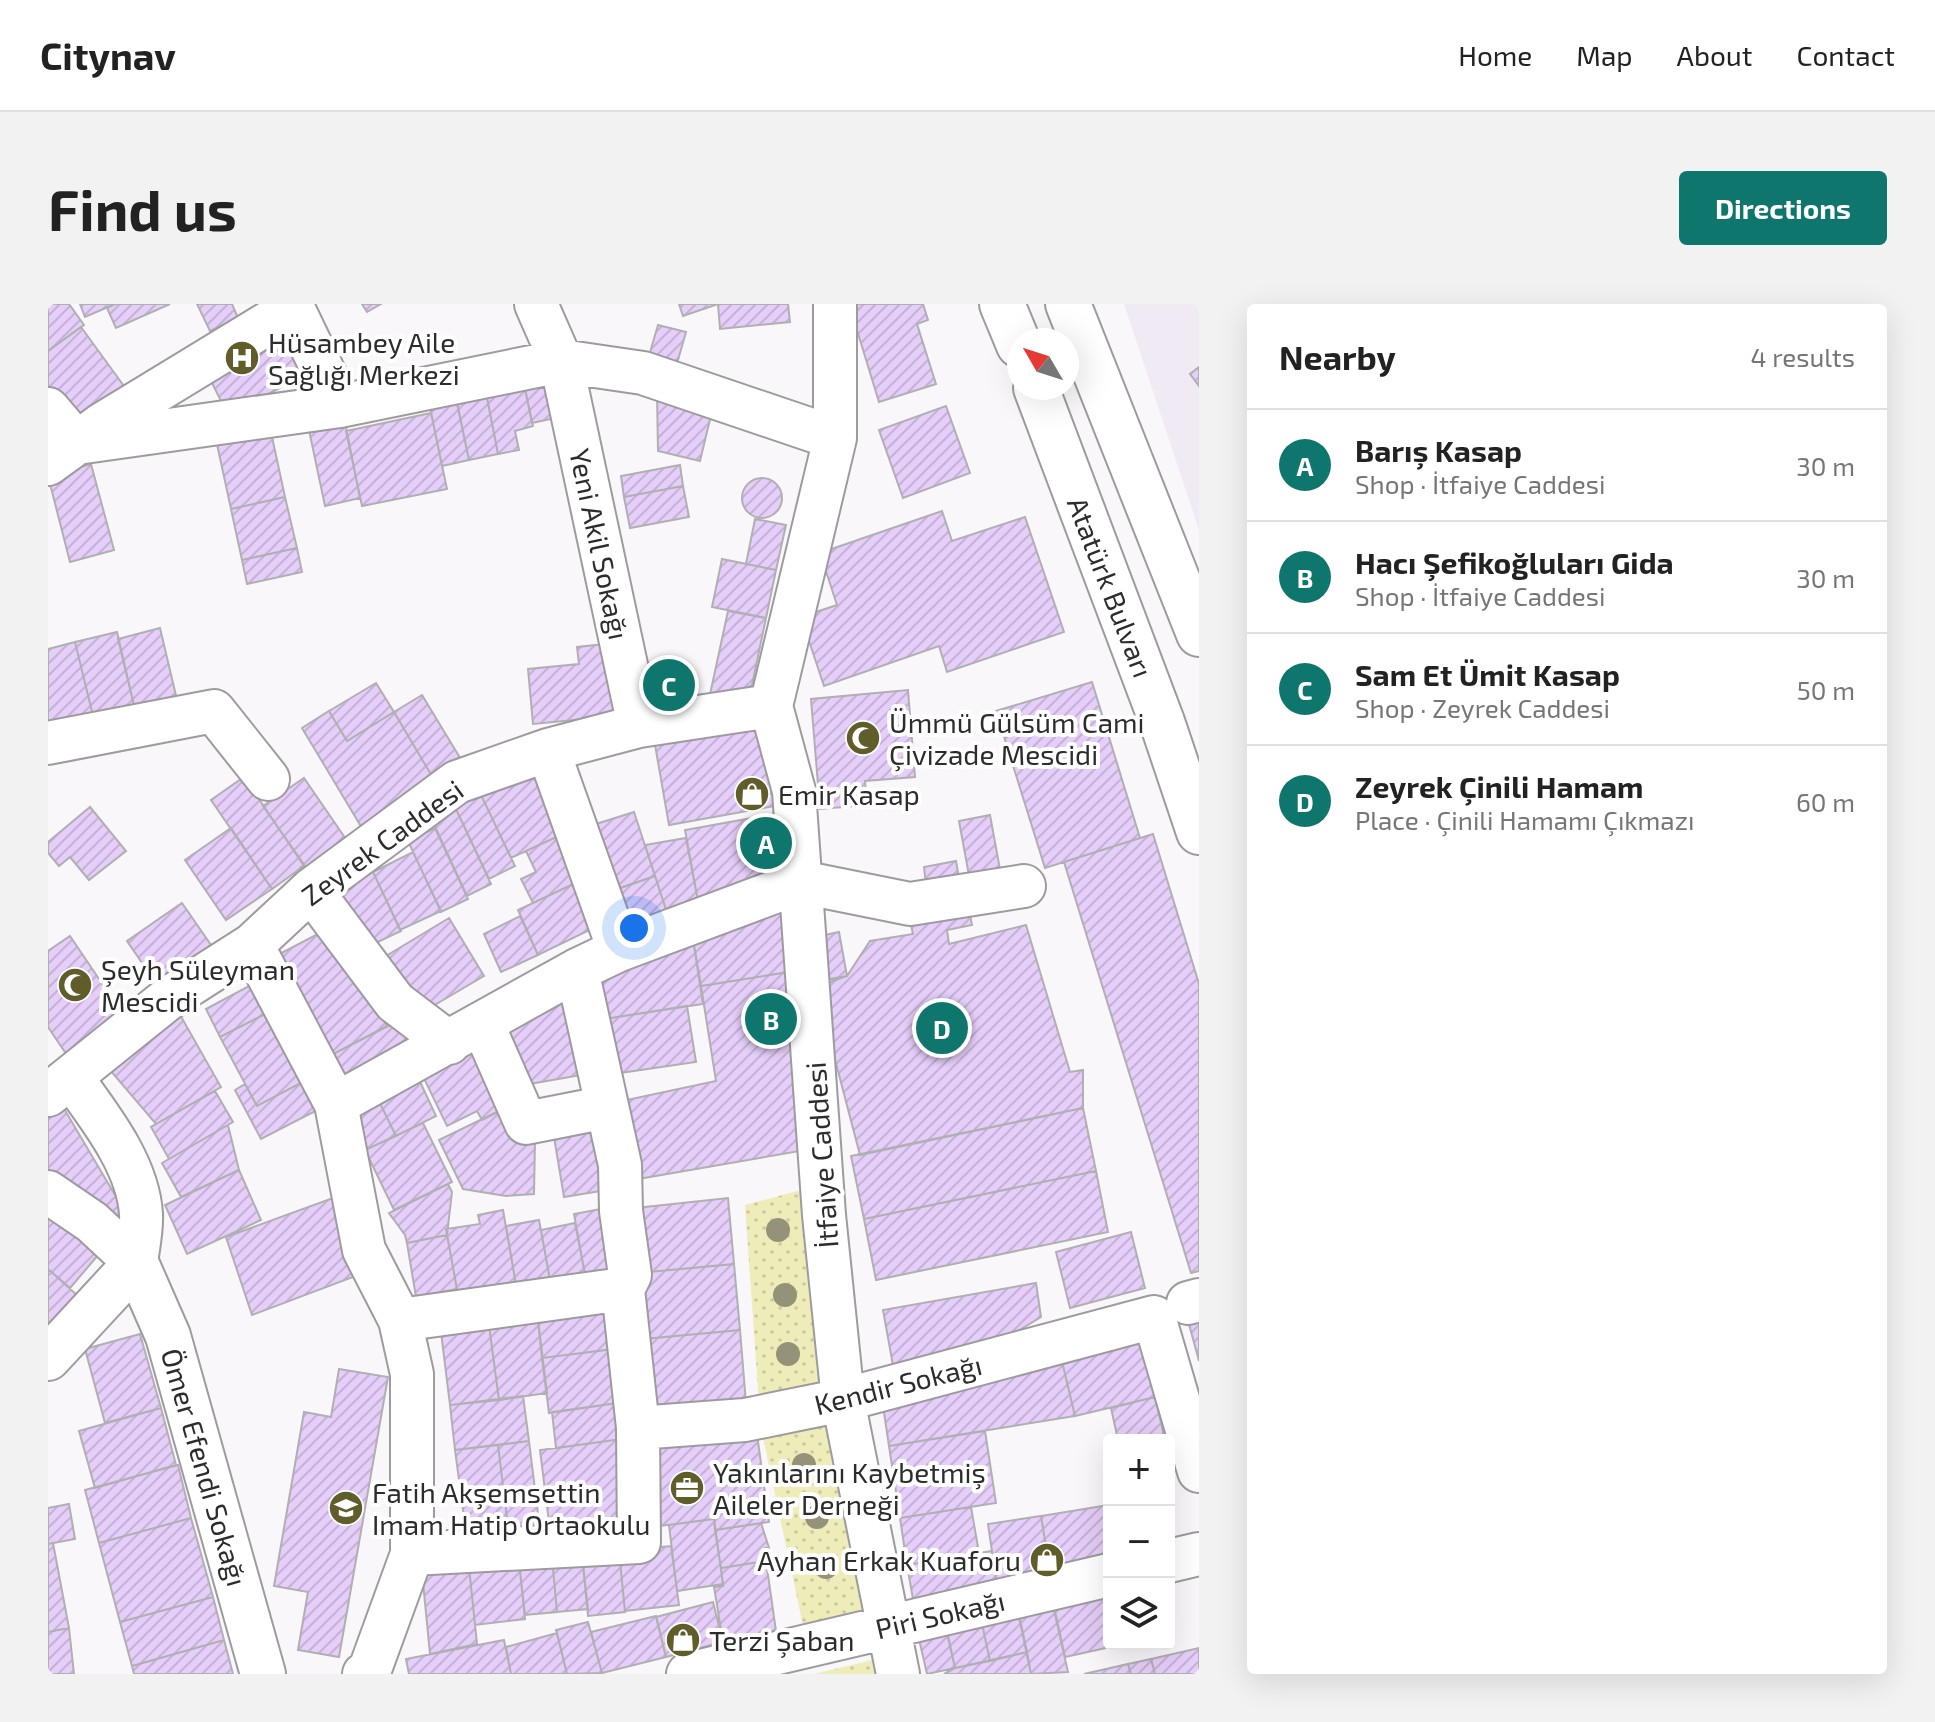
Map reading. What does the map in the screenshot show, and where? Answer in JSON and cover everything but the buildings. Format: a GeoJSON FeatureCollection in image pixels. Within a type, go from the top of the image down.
{"type":"FeatureCollection","features":[{"type":"Feature","properties":{"kind":"main road"},"geometry":{"type":"LineString","coordinates":[[1002,304],[1012,328]]}},
{"type":"Feature","properties":{"kind":"main road"},"geometry":{"type":"LineString","coordinates":[[1068,304],[1199,634]]}},
{"type":"Feature","properties":{"kind":"main road","name":"Atatürk Bulvarı"},"geometry":{"type":"LineString","coordinates":[[1041,400],[1162,722],[1199,832]]}},
{"type":"Feature","properties":{"kind":"main road"},"geometry":{"type":"LineString","coordinates":[[48,1358],[136,1263]]}},
{"type":"Feature","properties":{"kind":"main road","name":"Ömer Efendi Sokağı"},"geometry":{"type":"LineString","coordinates":[[136,1263],[168,1336],[263,1674]]}},
{"type":"Feature","properties":{"kind":"street","name":"Yeni Akil Sokağı"},"geometry":{"type":"LineString","coordinates":[[536,304],[561,361],[639,726]]}},
{"type":"Feature","properties":{"kind":"street","name":"İtfaiye Caddesi"},"geometry":{"type":"LineString","coordinates":[[835,304],[835,438],[771,706],[794,791],[824,1215],[843,1400],[898,1674]]}},
{"type":"Feature","properties":{"kind":"street"},"geometry":{"type":"LineString","coordinates":[[62,454],[101,425],[292,306],[340,406]]}},
{"type":"Feature","properties":{"kind":"street"},"geometry":{"type":"LineString","coordinates":[[62,454],[340,406],[561,361],[643,373],[835,438]]}},
{"type":"Feature","properties":{"kind":"street"},"geometry":{"type":"LineString","coordinates":[[48,409],[62,454]]}},
{"type":"Feature","properties":{"kind":"street","name":"Zeyrek Caddesi"},"geometry":{"type":"LineString","coordinates":[[60,1086],[169,998],[252,945],[311,890],[457,782],[548,750],[639,726],[771,706]]}},
{"type":"Feature","properties":{"kind":"street"},"geometry":{"type":"LineString","coordinates":[[48,743],[214,711],[268,779]]}},
{"type":"Feature","properties":{"kind":"street"},"geometry":{"type":"LineString","coordinates":[[548,750],[619,950]]}},
{"type":"Feature","properties":{"kind":"street"},"geometry":{"type":"LineString","coordinates":[[336,1104],[577,970],[619,950],[801,882],[910,904],[1024,886]]}},
{"type":"Feature","properties":{"kind":"street"},"geometry":{"type":"LineString","coordinates":[[311,890],[395,1002],[466,1033],[526,1123],[607,1107]]}},
{"type":"Feature","properties":{"kind":"street"},"geometry":{"type":"LineString","coordinates":[[252,945],[336,1104],[364,1250],[400,1320],[412,1374],[412,1554],[369,1672],[364,1674]]}},
{"type":"Feature","properties":{"kind":"street"},"geometry":{"type":"LineString","coordinates":[[412,1554],[639,1542],[638,1428],[623,1289],[630,1275],[621,1211],[620,1165],[577,970]]}},
{"type":"Feature","properties":{"kind":"street"},"geometry":{"type":"LineString","coordinates":[[60,1086],[128,1165],[141,1215],[136,1263]]}},
{"type":"Feature","properties":{"kind":"street"},"geometry":{"type":"LineString","coordinates":[[48,1192],[92,1222],[136,1263]]}},
{"type":"Feature","properties":{"kind":"street"},"geometry":{"type":"LineString","coordinates":[[400,1320],[623,1289]]}},
{"type":"Feature","properties":{"kind":"street"},"geometry":{"type":"LineString","coordinates":[[1180,1307],[1199,1471]]}},
{"type":"Feature","properties":{"kind":"street","name":"Kendir Sokağı"},"geometry":{"type":"LineString","coordinates":[[638,1428],[745,1420],[843,1400],[1180,1307]]}},
{"type":"Feature","properties":{"kind":"street"},"geometry":{"type":"LineString","coordinates":[[1175,1560],[1199,1554]]}},
{"type":"Feature","properties":{"kind":"street","name":"Piri Sokağı"},"geometry":{"type":"LineString","coordinates":[[688,1674],[1103,1576]]}},
{"type":"Feature","properties":{"kind":"shaded area"},"geometry":{"type":"Polygon","coordinates":[[[1124,304],[1199,304],[1199,530],[1124,304]]]}},
{"type":"Feature","properties":{"kind":"shaded area"},"geometry":{"type":"Polygon","coordinates":[[[805,1189],[830,1386],[759,1403],[745,1205],[805,1189]]]}},
{"type":"Feature","properties":{"kind":"shaded area"},"geometry":{"type":"Polygon","coordinates":[[[835,1417],[876,1614],[804,1630],[762,1433],[835,1417]]]}},
{"type":"Feature","properties":{"kind":"shaded area"},"geometry":{"type":"Polygon","coordinates":[[[877,1659],[881,1674],[814,1674],[877,1659]]]}},
{"type":"Feature","properties":{"kind":"place","name":"Hüsambey Aile Sağlığı Merkezi"},"geometry":{"type":"Point","coordinates":[242,358]}},
{"type":"Feature","properties":{"kind":"place","name":"Sam Et Ümit Kasap"},"geometry":{"type":"Point","coordinates":[669,685]}},
{"type":"Feature","properties":{"kind":"place","name":"Ümmü Gülsüm Cami Çivizade Mescidi"},"geometry":{"type":"Point","coordinates":[863,738]}},
{"type":"Feature","properties":{"kind":"place","name":"Emir Kasap"},"geometry":{"type":"Point","coordinates":[752,794]}},
{"type":"Feature","properties":{"kind":"place","name":"Barış Kasap"},"geometry":{"type":"Point","coordinates":[766,843]}},
{"type":"Feature","properties":{"kind":"place","name":"Şeyh Süleyman Mescidi"},"geometry":{"type":"Point","coordinates":[75,985]}},
{"type":"Feature","properties":{"kind":"place","name":"Hacı Şefikoğluları Gida"},"geometry":{"type":"Point","coordinates":[771,1019]}},
{"type":"Feature","properties":{"kind":"place","name":"Zeyrek Çinili Hamam"},"geometry":{"type":"Point","coordinates":[942,1028]}},
{"type":"Feature","properties":{"kind":"place","name":"Yakınlarını Kaybetmiş Aileler Derneği"},"geometry":{"type":"Point","coordinates":[687,1488]}},
{"type":"Feature","properties":{"kind":"place","name":"Fatih Akşemsettin Imam Hatip Ortaokulu"},"geometry":{"type":"Point","coordinates":[346,1508]}},
{"type":"Feature","properties":{"kind":"place","name":"Ayhan Erkak Kuaforu"},"geometry":{"type":"Point","coordinates":[1047,1560]}},
{"type":"Feature","properties":{"kind":"place","name":"Terzi Şaban"},"geometry":{"type":"Point","coordinates":[683,1640]}}]}
